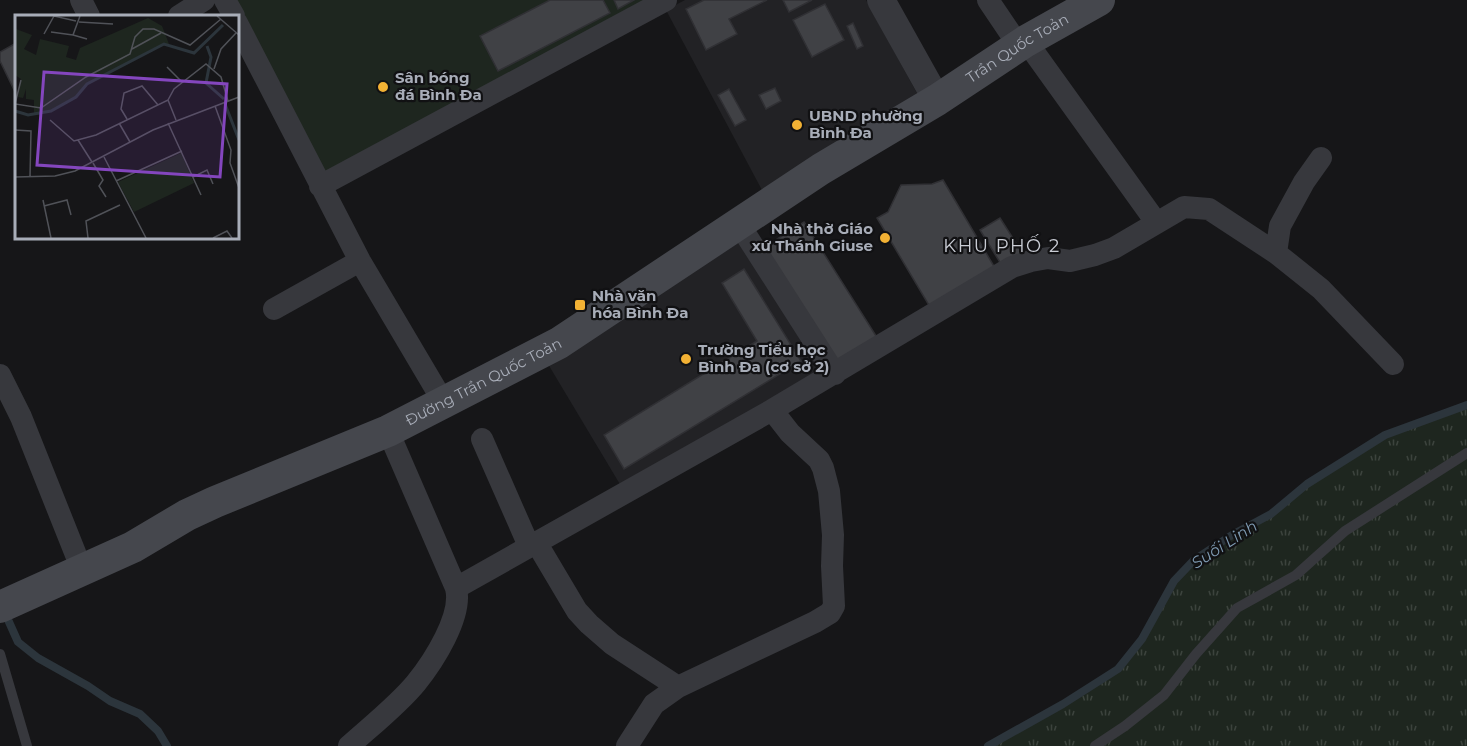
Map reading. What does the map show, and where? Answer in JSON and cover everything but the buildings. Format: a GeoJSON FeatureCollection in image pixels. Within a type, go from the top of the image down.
{"type":"FeatureCollection","features":[{"type":"Feature","properties":{"kind":"main road","name":"Trần Quốc Toản"},"geometry":{"type":"LineString","coordinates":[[937,100],[1023,44],[1100,0]]}},
{"type":"Feature","properties":{"kind":"main road","name":"Đường Trần Quốc Toản"},"geometry":{"type":"LineString","coordinates":[[9,603],[133,547],[215,502],[388,431],[559,343],[821,169],[937,100]]}},
{"type":"Feature","properties":{"kind":"street"},"geometry":{"type":"LineString","coordinates":[[81,0],[88,15]]}},
{"type":"Feature","properties":{"kind":"street"},"geometry":{"type":"LineString","coordinates":[[181,15],[204,0]]}},
{"type":"Feature","properties":{"kind":"street"},"geometry":{"type":"LineString","coordinates":[[225,0],[233,15]]}},
{"type":"Feature","properties":{"kind":"street"},"geometry":{"type":"LineString","coordinates":[[320,186],[666,0]]}},
{"type":"Feature","properties":{"kind":"street"},"geometry":{"type":"LineString","coordinates":[[881,0],[937,100]]}},
{"type":"Feature","properties":{"kind":"street"},"geometry":{"type":"LineString","coordinates":[[988,0],[1156,222]]}},
{"type":"Feature","properties":{"kind":"street"},"geometry":{"type":"LineString","coordinates":[[238,25],[360,261],[444,403]]}},
{"type":"Feature","properties":{"kind":"street"},"geometry":{"type":"LineString","coordinates":[[1276,253],[1281,226],[1304,182],[1321,159]]}},
{"type":"Feature","properties":{"kind":"street"},"geometry":{"type":"LineString","coordinates":[[456,588],[835,374],[1012,267],[1048,258],[1070,261],[1095,255],[1114,248],[1184,207],[1209,209],[1276,253],[1321,289],[1393,364]]}},
{"type":"Feature","properties":{"kind":"street"},"geometry":{"type":"LineString","coordinates":[[739,224],[835,374]]}},
{"type":"Feature","properties":{"kind":"street"},"geometry":{"type":"LineString","coordinates":[[274,309],[360,261]]}},
{"type":"Feature","properties":{"kind":"street"},"geometry":{"type":"LineString","coordinates":[[0,375],[21,417],[82,570]]}},
{"type":"Feature","properties":{"kind":"street"},"geometry":{"type":"LineString","coordinates":[[627,746],[654,704],[678,687],[815,622],[830,613],[834,606],[832,514],[824,468],[811,452],[790,433],[772,410]]}},
{"type":"Feature","properties":{"kind":"street"},"geometry":{"type":"LineString","coordinates":[[358,743],[416,684],[442,644],[458,604],[456,588],[388,431]]}},
{"type":"Feature","properties":{"kind":"street"},"geometry":{"type":"LineString","coordinates":[[482,439],[532,544],[577,611],[612,644],[678,687]]}},
{"type":"Feature","properties":{"kind":"lane"},"geometry":{"type":"LineString","coordinates":[[1095,746],[1164,695],[1196,654],[1237,608],[1296,575],[1345,531],[1467,453]]}},
{"type":"Feature","properties":{"kind":"lane"},"geometry":{"type":"LineString","coordinates":[[0,654],[27,746]]}},
{"type":"Feature","properties":{"kind":"shaded area","name":"UBND phường Bình Đa"},"geometry":{"type":"Polygon","coordinates":[[[685,0],[866,0],[918,95],[763,192],[666,10],[685,0]]]}},
{"type":"Feature","properties":{"kind":"shaded area","name":"Trường Tiểu học Bình Đa (cơ sở 2)"},"geometry":{"type":"Polygon","coordinates":[[[739,240],[823,371],[621,486],[548,364],[739,240]]]}},
{"type":"Feature","properties":{"kind":"green space","name":"Sân bóng đá Bình Đa"},"geometry":{"type":"Polygon","coordinates":[[[233,0],[647,0],[325,175],[233,0]]]}},
{"type":"Feature","properties":{"kind":"green space"},"geometry":{"type":"Polygon","coordinates":[[[1467,405],[1467,746],[988,746],[1118,669],[1142,639],[1174,581],[1194,560],[1232,535],[1271,514],[1307,484],[1385,435],[1467,405]]]}},
{"type":"Feature","properties":{"kind":"waterway","name":"Suối Linh"},"geometry":{"type":"LineString","coordinates":[[988,746],[1063,704],[1118,669],[1142,639],[1174,581],[1194,560],[1232,535],[1271,514],[1307,484],[1385,435],[1467,405]]}},
{"type":"Feature","properties":{"kind":"waterway"},"geometry":{"type":"LineString","coordinates":[[5,613],[18,642],[38,658],[110,701],[140,714],[158,731],[167,746]]}},
{"type":"Feature","properties":{"kind":"place","name":"Sân bóng đá Bình Đa"},"geometry":{"type":"Point","coordinates":[383,87]}},
{"type":"Feature","properties":{"kind":"place","name":"UBND phường Bình Đa"},"geometry":{"type":"Point","coordinates":[797,125]}},
{"type":"Feature","properties":{"kind":"place","name":"Nhà thờ Giáo xứ Thánh Giuse"},"geometry":{"type":"Point","coordinates":[885,238]}},
{"type":"Feature","properties":{"kind":"place","name":"Nhà văn hóa Bình Đa"},"geometry":{"type":"Point","coordinates":[580,305]}},
{"type":"Feature","properties":{"kind":"place","name":"Trường Tiểu học Bình Đa (cơ sở 2)"},"geometry":{"type":"Point","coordinates":[686,359]}},
{"type":"Feature","properties":{"kind":"district","name":"KHU PHỐ 2"},"geometry":{"type":"Point","coordinates":[1002,246]}}]}
